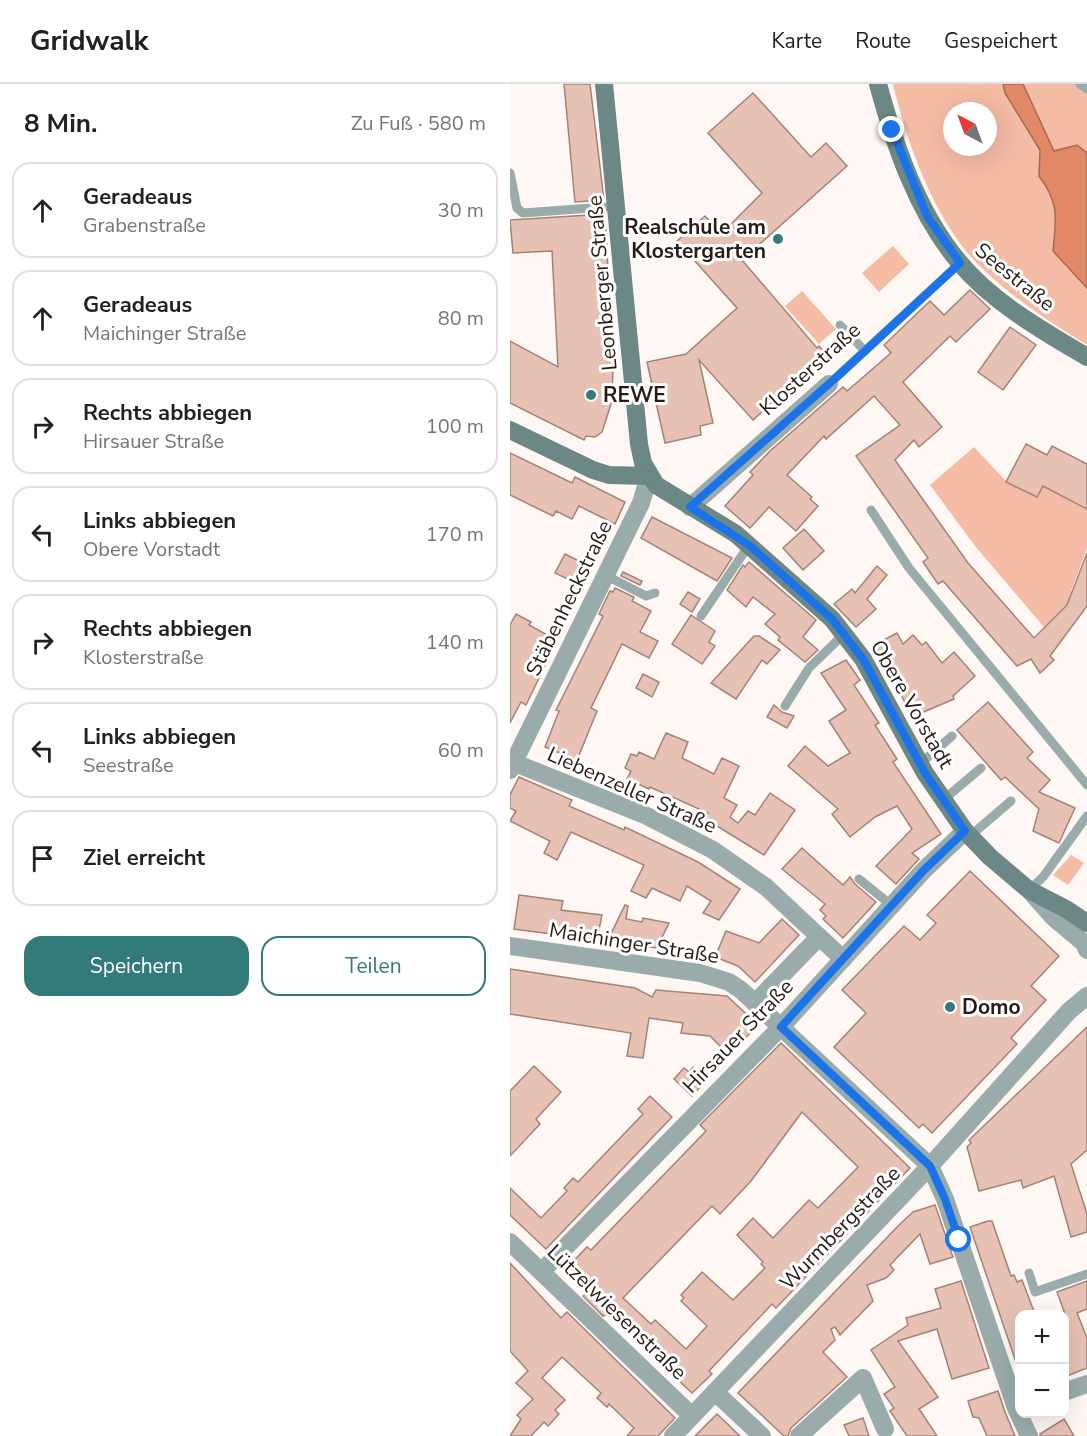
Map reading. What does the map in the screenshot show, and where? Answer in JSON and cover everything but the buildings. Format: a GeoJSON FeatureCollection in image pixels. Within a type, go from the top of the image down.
{"type":"FeatureCollection","features":[{"type":"Feature","properties":{"kind":"main road","name":"Leonberger Straße"},"geometry":{"type":"LineString","coordinates":[[604,84],[618,206],[639,444],[649,476]]}},
{"type":"Feature","properties":{"kind":"main road","name":"Seestraße"},"geometry":{"type":"LineString","coordinates":[[878,84],[892,130],[923,207],[936,231],[960,263],[1011,308],[1087,357]]}},
{"type":"Feature","properties":{"kind":"main road"},"geometry":{"type":"LineString","coordinates":[[510,430],[609,475],[649,476]]}},
{"type":"Feature","properties":{"kind":"main road","name":"Obere Vorstadt"},"geometry":{"type":"LineString","coordinates":[[649,476],[656,485],[749,545],[802,591],[844,634],[863,659],[920,764],[942,801],[967,834],[1029,890],[1087,923]]}},
{"type":"Feature","properties":{"kind":"street","name":"Klosterstraße"},"geometry":{"type":"LineString","coordinates":[[690,507],[829,384]]}},
{"type":"Feature","properties":{"kind":"street","name":"Stäbenheckstraße"},"geometry":{"type":"LineString","coordinates":[[511,765],[641,503],[649,476]]}},
{"type":"Feature","properties":{"kind":"street","name":"Liebenzeller Straße"},"geometry":{"type":"LineString","coordinates":[[511,765],[647,816],[713,850],[751,874],[843,959]]}},
{"type":"Feature","properties":{"kind":"street","name":"Hirsauer Straße"},"geometry":{"type":"LineString","coordinates":[[542,1271],[781,1027],[891,905],[967,834]]}},
{"type":"Feature","properties":{"kind":"street"},"geometry":{"type":"LineString","coordinates":[[1029,890],[1053,917],[1084,943],[1087,950]]}},
{"type":"Feature","properties":{"kind":"street","name":"Hirsauer Straße"},"geometry":{"type":"LineString","coordinates":[[755,1003],[819,937]]}},
{"type":"Feature","properties":{"kind":"street","name":"Maichinger Straße"},"geometry":{"type":"LineString","coordinates":[[510,946],[715,977],[741,990],[930,1166]]}},
{"type":"Feature","properties":{"kind":"street","name":"Wurmbergstraße"},"geometry":{"type":"LineString","coordinates":[[673,1436],[930,1166],[1069,1011],[1087,996]]}},
{"type":"Feature","properties":{"kind":"street"},"geometry":{"type":"LineString","coordinates":[[930,1166],[945,1199],[1015,1398]]}},
{"type":"Feature","properties":{"kind":"street","name":"Lützelwiesenstraße"},"geometry":{"type":"LineString","coordinates":[[510,1242],[692,1416]]}},
{"type":"Feature","properties":{"kind":"street"},"geometry":{"type":"LineString","coordinates":[[799,1436],[863,1378],[885,1429]]}},
{"type":"Feature","properties":{"kind":"street"},"geometry":{"type":"LineString","coordinates":[[1069,1391],[1087,1384]]}},
{"type":"Feature","properties":{"kind":"street"},"geometry":{"type":"LineString","coordinates":[[715,1392],[762,1436]]}},
{"type":"Feature","properties":{"kind":"street"},"geometry":{"type":"LineString","coordinates":[[1022,1418],[1029,1436]]}},
{"type":"Feature","properties":{"kind":"lane"},"geometry":{"type":"LineString","coordinates":[[1080,84],[1087,89]]}},
{"type":"Feature","properties":{"kind":"lane"},"geometry":{"type":"LineString","coordinates":[[510,173],[517,208],[523,213],[618,206]]}},
{"type":"Feature","properties":{"kind":"lane","name":"Klosterstraße"},"geometry":{"type":"LineString","coordinates":[[829,384],[960,263]]}},
{"type":"Feature","properties":{"kind":"lane"},"geometry":{"type":"LineString","coordinates":[[840,325],[865,351]]}},
{"type":"Feature","properties":{"kind":"lane"},"geometry":{"type":"LineString","coordinates":[[871,510],[909,567],[1042,721],[1087,785]]}},
{"type":"Feature","properties":{"kind":"lane"},"geometry":{"type":"LineString","coordinates":[[701,616],[749,545]]}},
{"type":"Feature","properties":{"kind":"lane"},"geometry":{"type":"LineString","coordinates":[[605,575],[646,596],[655,593]]}},
{"type":"Feature","properties":{"kind":"lane"},"geometry":{"type":"LineString","coordinates":[[784,706],[809,668],[844,634]]}},
{"type":"Feature","properties":{"kind":"lane"},"geometry":{"type":"LineString","coordinates":[[920,764],[952,736]]}},
{"type":"Feature","properties":{"kind":"lane"},"geometry":{"type":"LineString","coordinates":[[942,801],[981,768]]}},
{"type":"Feature","properties":{"kind":"lane"},"geometry":{"type":"LineString","coordinates":[[967,834],[1011,801]]}},
{"type":"Feature","properties":{"kind":"lane"},"geometry":{"type":"LineString","coordinates":[[1029,890],[1043,876],[1087,816]]}},
{"type":"Feature","properties":{"kind":"lane"},"geometry":{"type":"LineString","coordinates":[[859,879],[891,905]]}},
{"type":"Feature","properties":{"kind":"lane"},"geometry":{"type":"LineString","coordinates":[[1029,1273],[1035,1292],[1087,1274]]}},
{"type":"Feature","properties":{"kind":"shaded area"},"geometry":{"type":"Polygon","coordinates":[[[893,84],[1003,84],[1005,93],[1041,151],[1039,176],[1050,195],[1055,212],[1053,251],[1087,288],[1087,345],[1022,302],[986,272],[969,254],[939,210],[907,134],[893,84]]]}},
{"type":"Feature","properties":{"kind":"shaded area"},"geometry":{"type":"Polygon","coordinates":[[[1003,84],[1023,84],[1054,151],[1077,145],[1087,153],[1087,288],[1053,251],[1055,212],[1046,186],[1039,176],[1040,150],[1005,93],[1003,84]]]}},
{"type":"Feature","properties":{"kind":"shaded area"},"geometry":{"type":"Polygon","coordinates":[[[1023,84],[1087,84],[1087,153],[1077,145],[1054,152],[1023,84]]]}},
{"type":"Feature","properties":{"kind":"shaded area"},"geometry":{"type":"Polygon","coordinates":[[[893,246],[909,264],[879,292],[862,273],[893,246]]]}},
{"type":"Feature","properties":{"kind":"shaded area"},"geometry":{"type":"Polygon","coordinates":[[[802,291],[836,329],[819,344],[785,306],[802,291]]]}},
{"type":"Feature","properties":{"kind":"shaded area"},"geometry":{"type":"Polygon","coordinates":[[[974,447],[1007,482],[1037,497],[1043,486],[1087,509],[1087,548],[1071,591],[1077,594],[1044,627],[975,546],[930,485],[974,447]]]}},
{"type":"Feature","properties":{"kind":"shaded area"},"geometry":{"type":"Polygon","coordinates":[[[1071,855],[1084,863],[1068,885],[1053,875],[1071,855]]]}},
{"type":"Feature","properties":{"kind":"place","name":"Realschule am Klostergarten"},"geometry":{"type":"Point","coordinates":[778,239]}},
{"type":"Feature","properties":{"kind":"place","name":"REWE"},"geometry":{"type":"Point","coordinates":[591,395]}},
{"type":"Feature","properties":{"kind":"place","name":"Domo"},"geometry":{"type":"Point","coordinates":[950,1007]}},
{"type":"Feature","properties":{"kind":"route"},"geometry":{"type":"LineString","coordinates":[[892,130],[927,216],[960,263],[839,375],[690,507],[736,534],[832,619],[863,659],[925,773],[946,807],[965,831],[924,870],[781,1027],[930,1166],[945,1199],[959,1240]]}}]}
